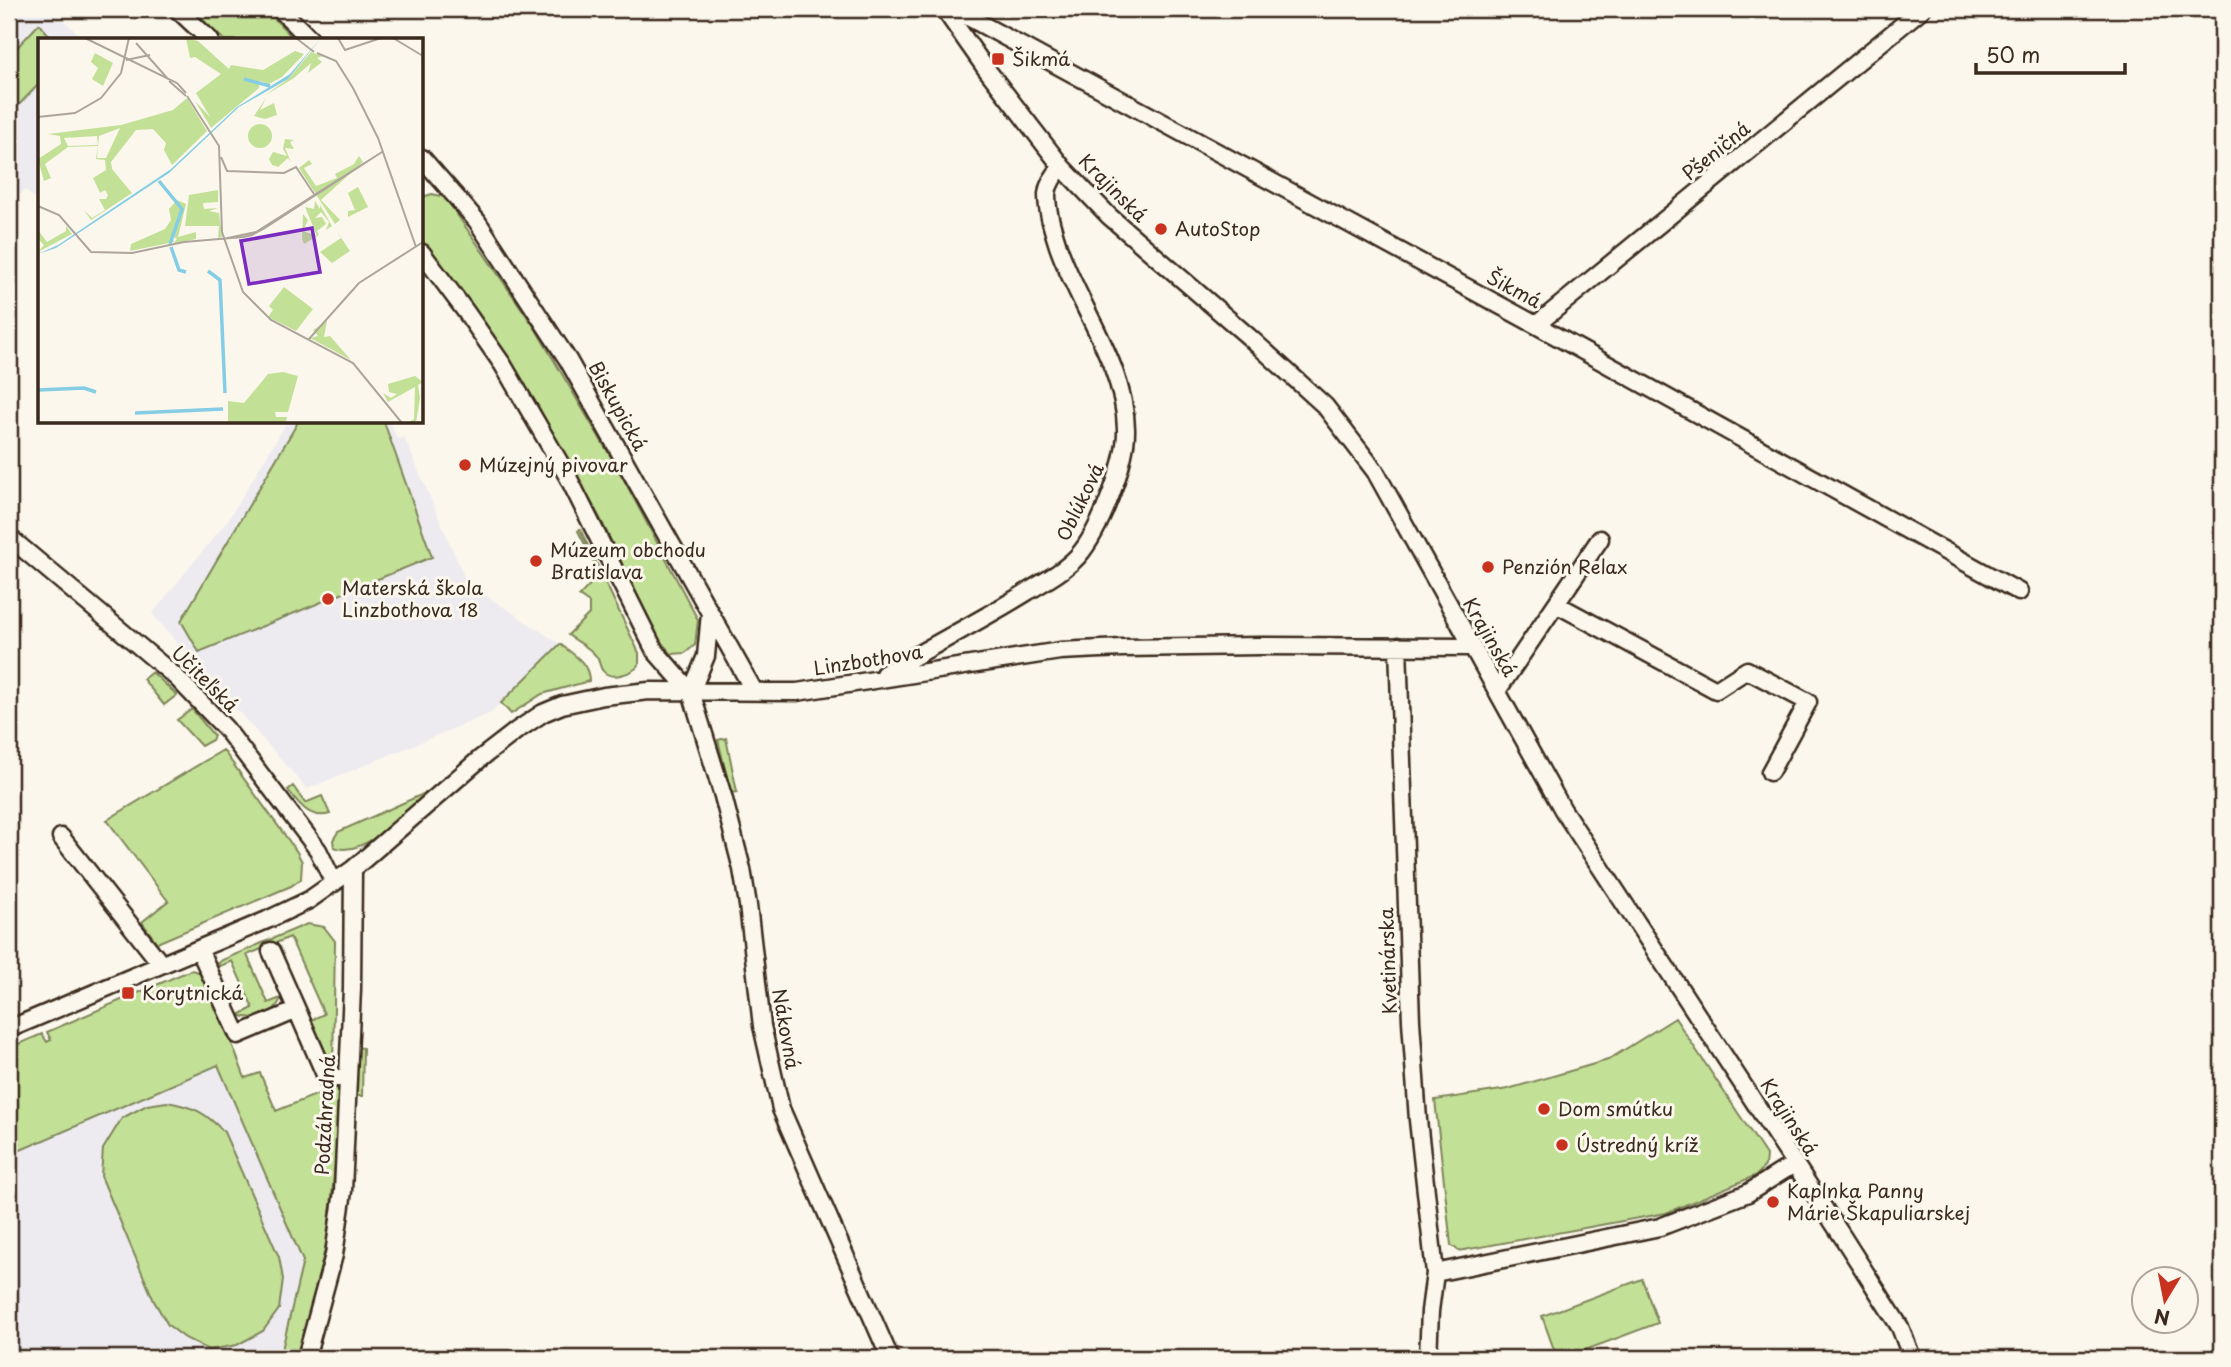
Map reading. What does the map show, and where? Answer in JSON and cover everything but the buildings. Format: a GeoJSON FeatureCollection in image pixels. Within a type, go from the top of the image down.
{"type":"FeatureCollection","features":[{"type":"Feature","properties":{"kind":"street"},"geometry":{"type":"LineString","coordinates":[[177,9],[208,38]]}},
{"type":"Feature","properties":{"kind":"street"},"geometry":{"type":"LineString","coordinates":[[280,9],[309,38]]}},
{"type":"Feature","properties":{"kind":"street","name":"Pšeničná"},"geometry":{"type":"LineString","coordinates":[[1536,325],[1922,9]]}},
{"type":"Feature","properties":{"kind":"street","name":"Šikmá"},"geometry":{"type":"LineString","coordinates":[[955,12],[1536,325],[2019,592]]}},
{"type":"Feature","properties":{"kind":"street","name":"Krajinská"},"geometry":{"type":"LineString","coordinates":[[955,12],[984,66],[1062,167],[1109,216],[1325,406],[1375,471],[1563,810],[1900,1328],[1912,1358]]}},
{"type":"Feature","properties":{"kind":"street","name":"Oblúková"},"geometry":{"type":"LineString","coordinates":[[876,679],[995,612],[1068,566],[1085,548],[1120,471],[1126,429],[1122,398],[1098,335],[1063,260],[1049,212],[1048,188],[1053,175],[1062,167]]}},
{"type":"Feature","properties":{"kind":"street","name":"Biskupická"},"geometry":{"type":"LineString","coordinates":[[425,169],[477,221],[568,360],[754,691]]}},
{"type":"Feature","properties":{"kind":"street"},"geometry":{"type":"LineString","coordinates":[[424,256],[503,365],[568,477],[655,651],[691,692],[706,656],[710,613]]}},
{"type":"Feature","properties":{"kind":"street","name":"Učiteľská"},"geometry":{"type":"LineString","coordinates":[[9,537],[176,677],[226,729],[318,850],[334,883]]}},
{"type":"Feature","properties":{"kind":"street"},"geometry":{"type":"LineString","coordinates":[[1497,691],[1600,539]]}},
{"type":"Feature","properties":{"kind":"street"},"geometry":{"type":"LineString","coordinates":[[1556,604],[1716,690],[1747,670],[1808,702],[1770,772]]}},
{"type":"Feature","properties":{"kind":"street","name":"Kvetinárska"},"geometry":{"type":"LineString","coordinates":[[1398,646],[1410,1021],[1435,1273],[1428,1358]]}},
{"type":"Feature","properties":{"kind":"street","name":"Linzbothova"},"geometry":{"type":"LineString","coordinates":[[334,883],[354,869],[481,758],[543,713],[562,705],[604,696],[649,691],[797,692],[1060,651],[1146,647],[1471,647]]}},
{"type":"Feature","properties":{"kind":"street","name":"Nákovná"},"geometry":{"type":"LineString","coordinates":[[691,692],[742,869],[762,1026],[781,1109],[890,1358]]}},
{"type":"Feature","properties":{"kind":"street"},"geometry":{"type":"LineString","coordinates":[[61,836],[161,964]]}},
{"type":"Feature","properties":{"kind":"street","name":"Podzáhradná"},"geometry":{"type":"LineString","coordinates":[[306,1358],[334,1255],[340,1220],[348,1077],[354,869]]}},
{"type":"Feature","properties":{"kind":"street"},"geometry":{"type":"LineString","coordinates":[[9,1029],[309,900],[334,883]]}},
{"type":"Feature","properties":{"kind":"street"},"geometry":{"type":"LineString","coordinates":[[199,949],[238,1035],[297,1010]]}},
{"type":"Feature","properties":{"kind":"street"},"geometry":{"type":"LineString","coordinates":[[271,951],[327,1079],[348,1077]]}},
{"type":"Feature","properties":{"kind":"street"},"geometry":{"type":"LineString","coordinates":[[1435,1273],[1660,1227],[1748,1193],[1794,1164]]}},
{"type":"Feature","properties":{"kind":"shaded area"},"geometry":{"type":"Polygon","coordinates":[[[9,9],[51,9],[83,38],[38,38],[38,201],[25,190],[9,205],[9,9]]]}},
{"type":"Feature","properties":{"kind":"shaded area","name":"Materská škola Linzbothova 18"},"geometry":{"type":"Polygon","coordinates":[[[286,424],[391,424],[397,439],[404,437],[467,583],[560,644],[491,713],[307,789],[152,614],[228,520],[286,424]]]}},
{"type":"Feature","properties":{"kind":"shaded area"},"geometry":{"type":"Polygon","coordinates":[[[183,984],[303,1261],[280,1358],[9,1358],[9,1057],[183,984]]]}},
{"type":"Feature","properties":{"kind":"green space"},"geometry":{"type":"Polygon","coordinates":[[[191,9],[265,9],[293,38],[222,38],[191,9]]]}},
{"type":"Feature","properties":{"kind":"green space"},"geometry":{"type":"Polygon","coordinates":[[[39,24],[52,38],[38,38],[38,85],[9,115],[9,56],[39,24]]]}},
{"type":"Feature","properties":{"kind":"green space"},"geometry":{"type":"Polygon","coordinates":[[[432,194],[445,197],[535,328],[622,476],[698,620],[695,645],[685,653],[672,654],[658,639],[601,520],[538,406],[469,301],[424,243],[424,196],[432,194]]]}},
{"type":"Feature","properties":{"kind":"green space"},"geometry":{"type":"Polygon","coordinates":[[[297,424],[385,424],[432,557],[199,652],[181,621],[297,424]]]}},
{"type":"Feature","properties":{"kind":"green space"},"geometry":{"type":"Polygon","coordinates":[[[580,529],[639,653],[639,665],[622,675],[607,674],[587,647],[568,635],[589,614],[589,603],[579,596],[600,574],[578,531],[580,529]]]}},
{"type":"Feature","properties":{"kind":"green space"},"geometry":{"type":"Polygon","coordinates":[[[560,644],[584,664],[589,681],[542,694],[511,714],[501,703],[560,644]]]}},
{"type":"Feature","properties":{"kind":"green space"},"geometry":{"type":"Polygon","coordinates":[[[152,672],[177,695],[164,705],[143,679],[152,672]]]}},
{"type":"Feature","properties":{"kind":"green space"},"geometry":{"type":"Polygon","coordinates":[[[192,709],[214,736],[201,746],[177,720],[192,709]]]}},
{"type":"Feature","properties":{"kind":"green space"},"geometry":{"type":"Polygon","coordinates":[[[726,738],[737,792],[731,793],[718,740],[726,738]]]}},
{"type":"Feature","properties":{"kind":"green space"},"geometry":{"type":"Polygon","coordinates":[[[223,750],[297,852],[302,862],[301,879],[291,886],[157,943],[142,922],[168,901],[107,820],[223,750]]]}},
{"type":"Feature","properties":{"kind":"green space"},"geometry":{"type":"Polygon","coordinates":[[[293,786],[305,803],[322,796],[330,814],[317,815],[306,810],[288,790],[293,786]]]}},
{"type":"Feature","properties":{"kind":"green space"},"geometry":{"type":"Polygon","coordinates":[[[432,790],[372,839],[346,849],[334,847],[333,840],[338,832],[432,790]]]}},
{"type":"Feature","properties":{"kind":"green space"},"geometry":{"type":"Polygon","coordinates":[[[307,924],[324,927],[335,941],[333,1070],[311,1020],[324,1014],[290,937],[247,955],[268,1003],[281,998],[269,1013],[251,1018],[239,1015],[253,1008],[232,961],[218,967],[220,961],[307,924]]]}},
{"type":"Feature","properties":{"kind":"green space"},"geometry":{"type":"Polygon","coordinates":[[[191,970],[199,972],[226,1028],[245,1078],[260,1073],[276,1111],[338,1086],[340,1092],[327,1238],[296,1358],[280,1358],[303,1261],[218,1065],[9,1155],[9,1048],[42,1034],[47,1042],[51,1040],[47,1032],[191,970]]]}},
{"type":"Feature","properties":{"kind":"green space"},"geometry":{"type":"Polygon","coordinates":[[[1675,1018],[1766,1155],[1765,1166],[1757,1175],[1666,1213],[1459,1251],[1451,1245],[1435,1100],[1508,1089],[1608,1060],[1675,1018]]]}},
{"type":"Feature","properties":{"kind":"green space"},"geometry":{"type":"Polygon","coordinates":[[[357,1047],[363,1048],[362,1096],[356,1096],[357,1047]]]}},
{"type":"Feature","properties":{"kind":"green space"},"geometry":{"type":"Polygon","coordinates":[[[167,1102],[198,1111],[224,1132],[279,1257],[283,1279],[279,1309],[263,1331],[237,1345],[209,1350],[185,1338],[168,1325],[154,1301],[101,1176],[103,1149],[122,1118],[147,1105],[167,1102]]]}},
{"type":"Feature","properties":{"kind":"green space"},"geometry":{"type":"Polygon","coordinates":[[[1642,1279],[1658,1323],[1564,1358],[1557,1358],[1542,1316],[1642,1279]]]}},
{"type":"Feature","properties":{"kind":"place","name":"Šikmá"},"geometry":{"type":"Point","coordinates":[998,59]}},
{"type":"Feature","properties":{"kind":"place","name":"AutoStop"},"geometry":{"type":"Point","coordinates":[1161,229]}},
{"type":"Feature","properties":{"kind":"place","name":"Múzejný pivovar"},"geometry":{"type":"Point","coordinates":[465,465]}},
{"type":"Feature","properties":{"kind":"place","name":"Múzeum obchodu Bratislava"},"geometry":{"type":"Point","coordinates":[536,561]}},
{"type":"Feature","properties":{"kind":"place","name":"Penzión Relax"},"geometry":{"type":"Point","coordinates":[1488,567]}},
{"type":"Feature","properties":{"kind":"place","name":"Materská škola Linzbothova 18"},"geometry":{"type":"Point","coordinates":[328,599]}},
{"type":"Feature","properties":{"kind":"place","name":"Korytnická"},"geometry":{"type":"Point","coordinates":[128,993]}},
{"type":"Feature","properties":{"kind":"place","name":"Dom smútku"},"geometry":{"type":"Point","coordinates":[1544,1109]}},
{"type":"Feature","properties":{"kind":"place","name":"Ústredný kríž"},"geometry":{"type":"Point","coordinates":[1562,1145]}},
{"type":"Feature","properties":{"kind":"place","name":"Kaplnka Panny Márie Škapuliarskej"},"geometry":{"type":"Point","coordinates":[1773,1202]}}]}
